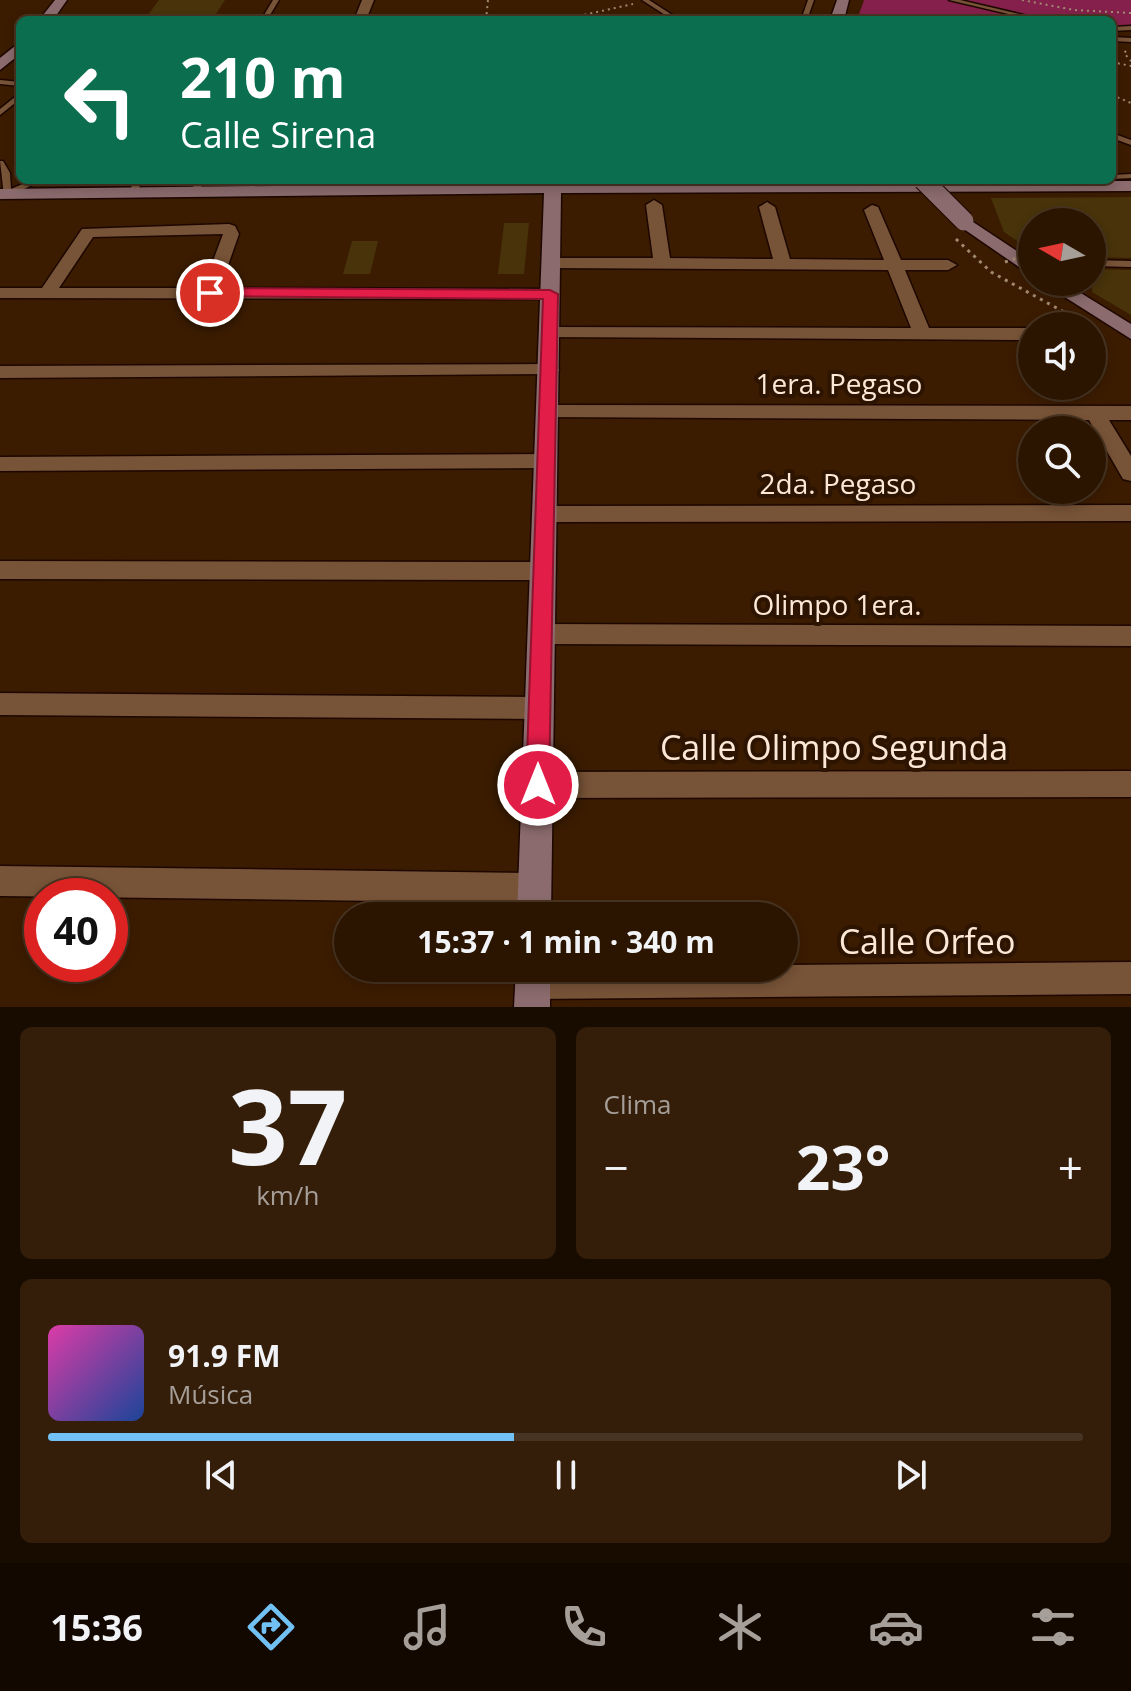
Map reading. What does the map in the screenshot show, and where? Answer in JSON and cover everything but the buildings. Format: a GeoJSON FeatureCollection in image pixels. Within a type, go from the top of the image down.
{"type":"FeatureCollection","features":[{"type":"Feature","properties":{"kind":"main road"},"geometry":{"type":"LineString","coordinates":[[0,66],[16,50]]}},
{"type":"Feature","properties":{"kind":"main road"},"geometry":{"type":"LineString","coordinates":[[2,197],[136,186],[552,184],[534,902]]}},
{"type":"Feature","properties":{"kind":"main road"},"geometry":{"type":"LineString","coordinates":[[666,184],[1131,186]]}},
{"type":"Feature","properties":{"kind":"main road"},"geometry":{"type":"LineString","coordinates":[[707,186],[713,184]]}},
{"type":"Feature","properties":{"kind":"main road"},"geometry":{"type":"LineString","coordinates":[[861,184],[869,186]]}},
{"type":"Feature","properties":{"kind":"main road"},"geometry":{"type":"LineString","coordinates":[[927,184],[964,221],[1018,257]]}},
{"type":"Feature","properties":{"kind":"main road"},"geometry":{"type":"LineString","coordinates":[[1072,296],[1131,333]]}},
{"type":"Feature","properties":{"kind":"street"},"geometry":{"type":"LineString","coordinates":[[654,205],[662,263]]}},
{"type":"Feature","properties":{"kind":"street"},"geometry":{"type":"LineString","coordinates":[[767,207],[783,264]]}},
{"type":"Feature","properties":{"kind":"street"},"geometry":{"type":"LineString","coordinates":[[872,210],[922,333]]}},
{"type":"Feature","properties":{"kind":"street"},"geometry":{"type":"LineString","coordinates":[[47,293],[88,232],[229,229],[231,234],[210,293]]}},
{"type":"Feature","properties":{"kind":"street"},"geometry":{"type":"LineString","coordinates":[[551,263],[948,265]]}},
{"type":"Feature","properties":{"kind":"street"},"geometry":{"type":"LineString","coordinates":[[0,293],[550,294]]}},
{"type":"Feature","properties":{"kind":"street"},"geometry":{"type":"LineString","coordinates":[[549,333],[1018,334]]}},
{"type":"Feature","properties":{"kind":"street"},"geometry":{"type":"LineString","coordinates":[[0,372],[549,370]]}},
{"type":"Feature","properties":{"kind":"street","name":"1era. Pegaso"},"geometry":{"type":"LineString","coordinates":[[548,412],[1131,413]]}},
{"type":"Feature","properties":{"kind":"street"},"geometry":{"type":"LineString","coordinates":[[1095,413],[1131,474]]}},
{"type":"Feature","properties":{"kind":"street"},"geometry":{"type":"LineString","coordinates":[[0,464],[546,461]]}},
{"type":"Feature","properties":{"kind":"street","name":"2da. Pegaso"},"geometry":{"type":"LineString","coordinates":[[545,514],[1131,513]]}},
{"type":"Feature","properties":{"kind":"street"},"geometry":{"type":"LineString","coordinates":[[0,570],[544,571]]}},
{"type":"Feature","properties":{"kind":"street","name":"Olimpo 1era."},"geometry":{"type":"LineString","coordinates":[[542,634],[1131,636]]}},
{"type":"Feature","properties":{"kind":"street"},"geometry":{"type":"LineString","coordinates":[[0,704],[538,708]]}},
{"type":"Feature","properties":{"kind":"street","name":"Calle Olimpo Segunda"},"geometry":{"type":"LineString","coordinates":[[538,785],[1131,784]]}},
{"type":"Feature","properties":{"kind":"street"},"geometry":{"type":"LineString","coordinates":[[0,881],[534,902]]}},
{"type":"Feature","properties":{"kind":"street","name":"Calle Orfeo"},"geometry":{"type":"LineString","coordinates":[[532,986],[1131,978]]}},
{"type":"Feature","properties":{"kind":"lane"},"geometry":{"type":"LineString","coordinates":[[646,0],[671,16]]}},
{"type":"Feature","properties":{"kind":"lane"},"geometry":{"type":"LineString","coordinates":[[952,0],[1024,16]]}},
{"type":"Feature","properties":{"kind":"lane"},"geometry":{"type":"LineString","coordinates":[[0,113],[16,99]]}},
{"type":"Feature","properties":{"kind":"lane"},"geometry":{"type":"LineString","coordinates":[[0,163],[6,173],[2,197]]}},
{"type":"Feature","properties":{"kind":"lane"},"geometry":{"type":"LineString","coordinates":[[2,197],[30,184]]}},
{"type":"Feature","properties":{"kind":"lane"},"geometry":{"type":"LineString","coordinates":[[1015,186],[1028,184]]}},
{"type":"Feature","properties":{"kind":"lane"},"geometry":{"type":"LineString","coordinates":[[1106,263],[1131,264]]}},
{"type":"Feature","properties":{"kind":"path"},"geometry":{"type":"LineString","coordinates":[[578,16],[646,0]]}},
{"type":"Feature","properties":{"kind":"path"},"geometry":{"type":"LineString","coordinates":[[1022,0],[1074,10],[1131,13]]}},
{"type":"Feature","properties":{"kind":"shaded area"},"geometry":{"type":"Polygon","coordinates":[[[864,0],[1131,0],[1131,29],[1116,30],[1116,16],[858,16],[864,0]]]}},
{"type":"Feature","properties":{"kind":"route"},"geometry":{"type":"LineString","coordinates":[[210,293],[550,294],[538,785]]}}]}
